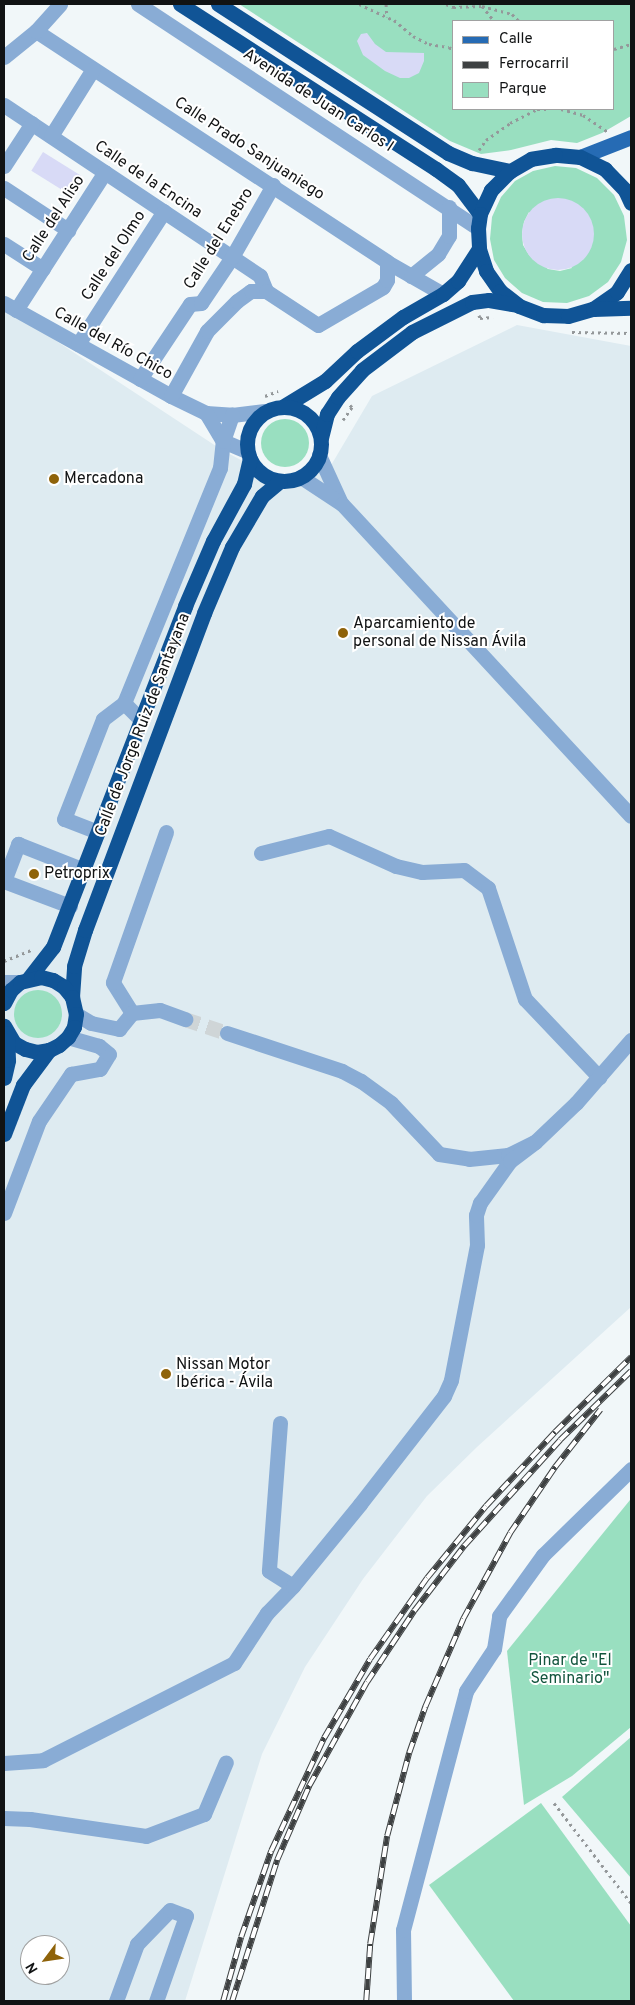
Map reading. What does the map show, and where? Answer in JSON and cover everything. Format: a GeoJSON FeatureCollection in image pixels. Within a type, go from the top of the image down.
{"type":"FeatureCollection","features":[{"type":"Feature","properties":{"kind":"highway","name":"Avenida de Juan Carlos I"},"geometry":{"type":"LineString","coordinates":[[180,4],[436,169],[458,185],[479,221]]}},
{"type":"Feature","properties":{"kind":"highway","name":"Avenida de Juan Carlos I"},"geometry":{"type":"LineString","coordinates":[[218,4],[448,153],[472,163],[510,171]]}},
{"type":"Feature","properties":{"kind":"highway"},"geometry":{"type":"LineString","coordinates":[[519,306],[500,291],[486,271],[479,249],[479,221],[492,190],[510,171],[531,159],[555,155],[580,157],[605,170],[625,190],[631,203]]}},
{"type":"Feature","properties":{"kind":"highway"},"geometry":{"type":"LineString","coordinates":[[264,412],[284,406],[325,381],[357,351],[403,317],[443,294],[458,281],[479,249]]}},
{"type":"Feature","properties":{"kind":"highway"},"geometry":{"type":"LineString","coordinates":[[593,309],[617,292],[631,270]]}},
{"type":"Feature","properties":{"kind":"highway"},"geometry":{"type":"LineString","coordinates":[[248,455],[257,470],[268,478],[280,481],[301,477],[309,472],[319,455],[327,414],[338,397],[362,370],[412,332],[472,302],[489,300],[519,306],[543,315],[568,316],[593,309],[631,308]]}},
{"type":"Feature","properties":{"kind":"highway"},"geometry":{"type":"LineString","coordinates":[[284,406],[294,408],[312,419],[321,438]]}},
{"type":"Feature","properties":{"kind":"highway","name":"Calle de Jorge Ruiz de Santayana"},"geometry":{"type":"LineString","coordinates":[[4,1001],[11,990],[24,981],[53,947],[192,590],[213,541],[244,484],[248,455],[247,435],[251,426],[264,412]]}},
{"type":"Feature","properties":{"kind":"highway","name":"Calle de Jorge Ruiz de Santayana"},"geometry":{"type":"LineString","coordinates":[[76,1014],[72,997],[74,966],[85,930],[204,613],[241,532],[262,496],[280,481]]}},
{"type":"Feature","properties":{"kind":"highway"},"geometry":{"type":"LineString","coordinates":[[24,981],[41,978],[53,980],[64,987],[72,997]]}},
{"type":"Feature","properties":{"kind":"highway"},"geometry":{"type":"LineString","coordinates":[[5,1030],[14,1043],[25,1049],[37,1052],[49,1050],[60,1046],[68,1038],[74,1026],[76,1014]]}},
{"type":"Feature","properties":{"kind":"highway"},"geometry":{"type":"LineString","coordinates":[[4,1078],[8,1060],[5,1030]]}},
{"type":"Feature","properties":{"kind":"highway"},"geometry":{"type":"LineString","coordinates":[[4,1134],[23,1085],[49,1050]]}},
{"type":"Feature","properties":{"kind":"main road"},"geometry":{"type":"LineString","coordinates":[[580,157],[625,140]]}},
{"type":"Feature","properties":{"kind":"street"},"geometry":{"type":"LineString","coordinates":[[4,57],[36,31],[60,4]]}},
{"type":"Feature","properties":{"kind":"street","name":"Avenida de Juan Carlos I"},"geometry":{"type":"LineString","coordinates":[[138,4],[449,207],[479,221]]}},
{"type":"Feature","properties":{"kind":"street","name":"Calle Prado Sanjuaniego"},"geometry":{"type":"LineString","coordinates":[[36,31],[273,185],[387,262],[443,294]]}},
{"type":"Feature","properties":{"kind":"street"},"geometry":{"type":"LineString","coordinates":[[51,136],[93,69]]}},
{"type":"Feature","properties":{"kind":"street","name":"Calle de la Encina"},"geometry":{"type":"LineString","coordinates":[[4,105],[260,276],[266,291]]}},
{"type":"Feature","properties":{"kind":"street"},"geometry":{"type":"LineString","coordinates":[[4,166],[32,124]]}},
{"type":"Feature","properties":{"kind":"street","name":"Calle del Aliso"},"geometry":{"type":"LineString","coordinates":[[8,308],[43,269],[105,172]]}},
{"type":"Feature","properties":{"kind":"street","name":"Calle del Enebro"},"geometry":{"type":"LineString","coordinates":[[140,379],[190,304],[201,303],[232,257],[273,185]]}},
{"type":"Feature","properties":{"kind":"street"},"geometry":{"type":"LineString","coordinates":[[4,188],[68,230]]}},
{"type":"Feature","properties":{"kind":"street"},"geometry":{"type":"LineString","coordinates":[[411,276],[438,254],[449,236],[449,207]]}},
{"type":"Feature","properties":{"kind":"street","name":"Calle del Olmo"},"geometry":{"type":"LineString","coordinates":[[78,344],[164,212]]}},
{"type":"Feature","properties":{"kind":"street"},"geometry":{"type":"LineString","coordinates":[[4,244],[43,269]]}},
{"type":"Feature","properties":{"kind":"street"},"geometry":{"type":"LineString","coordinates":[[171,396],[206,331],[237,301],[251,291],[266,291],[318,325],[383,287],[387,280],[387,262]]}},
{"type":"Feature","properties":{"kind":"street","name":"Calle del Río Chico"},"geometry":{"type":"LineString","coordinates":[[8,308],[206,413],[232,415],[264,412]]}},
{"type":"Feature","properties":{"kind":"street"},"geometry":{"type":"LineString","coordinates":[[206,413],[223,441],[248,455]]}},
{"type":"Feature","properties":{"kind":"street","name":"Calle de Jorge Ruiz de Santayana"},"geometry":{"type":"LineString","coordinates":[[141,720],[124,704],[220,468],[223,441],[232,415]]}},
{"type":"Feature","properties":{"kind":"street"},"geometry":{"type":"LineString","coordinates":[[319,455],[342,504]]}},
{"type":"Feature","properties":{"kind":"street"},"geometry":{"type":"LineString","coordinates":[[301,477],[342,504],[631,816]]}},
{"type":"Feature","properties":{"kind":"street"},"geometry":{"type":"LineString","coordinates":[[98,832],[64,819],[103,719],[124,704]]}},
{"type":"Feature","properties":{"kind":"street"},"geometry":{"type":"LineString","coordinates":[[132,1013],[113,982],[166,832]]}},
{"type":"Feature","properties":{"kind":"street"},"geometry":{"type":"LineString","coordinates":[[261,853],[329,836],[396,866],[422,872],[464,870],[488,888],[526,998],[599,1077]]}},
{"type":"Feature","properties":{"kind":"street"},"geometry":{"type":"LineString","coordinates":[[70,906],[4,881],[18,844],[84,870]]}},
{"type":"Feature","properties":{"kind":"street"},"geometry":{"type":"LineString","coordinates":[[4,982],[24,981]]}},
{"type":"Feature","properties":{"kind":"street"},"geometry":{"type":"LineString","coordinates":[[76,1014],[91,1023],[119,1029],[132,1013],[160,1010],[185,1019]]}},
{"type":"Feature","properties":{"kind":"street"},"geometry":{"type":"LineString","coordinates":[[227,1033],[342,1072],[361,1081],[391,1103],[434,1150],[446,1157],[494,1158],[518,1151],[535,1142]]}},
{"type":"Feature","properties":{"kind":"street"},"geometry":{"type":"LineString","coordinates":[[4,1213],[39,1121],[71,1074],[100,1069],[109,1054],[99,1046],[68,1038]]}},
{"type":"Feature","properties":{"kind":"street"},"geometry":{"type":"LineString","coordinates":[[4,1763],[44,1760],[234,1663],[267,1613],[293,1586],[438,1404],[448,1388],[477,1245],[476,1215],[480,1203],[510,1161],[552,1127],[631,1040]]}},
{"type":"Feature","properties":{"kind":"street"},"geometry":{"type":"LineString","coordinates":[[280,1423],[269,1571],[293,1586]]}},
{"type":"Feature","properties":{"kind":"street"},"geometry":{"type":"LineString","coordinates":[[404,2001],[403,1930],[466,1691],[494,1649],[498,1616],[544,1555],[631,1469]]}},
{"type":"Feature","properties":{"kind":"street"},"geometry":{"type":"LineString","coordinates":[[4,1818],[30,1819],[146,1836],[204,1814],[226,1762]]}},
{"type":"Feature","properties":{"kind":"street"},"geometry":{"type":"LineString","coordinates":[[116,2001],[137,1944],[170,1910],[186,1916],[156,2001]]}},
{"type":"Feature","properties":{"kind":"path"},"geometry":{"type":"LineString","coordinates":[[359,4],[394,20],[412,36],[429,44],[449,47],[452,49]]}},
{"type":"Feature","properties":{"kind":"path"},"geometry":{"type":"LineString","coordinates":[[386,4],[387,17]]}},
{"type":"Feature","properties":{"kind":"path"},"geometry":{"type":"LineString","coordinates":[[446,4],[453,6],[481,5],[512,14],[519,20]]}},
{"type":"Feature","properties":{"kind":"path"},"geometry":{"type":"LineString","coordinates":[[481,5],[493,20]]}},
{"type":"Feature","properties":{"kind":"path"},"geometry":{"type":"LineString","coordinates":[[615,49],[631,44]]}},
{"type":"Feature","properties":{"kind":"path"},"geometry":{"type":"LineString","coordinates":[[564,110],[582,115],[625,140]]}},
{"type":"Feature","properties":{"kind":"path"},"geometry":{"type":"LineString","coordinates":[[554,1803],[631,1903]]}},
{"type":"Feature","properties":{"kind":"shaded area"},"geometry":{"type":"Polygon","coordinates":[[[4,310],[32,325],[222,450],[290,486],[330,467],[372,396],[517,325],[631,346],[631,1307],[477,1447],[427,1496],[363,1579],[305,1667],[262,1754],[185,2001],[4,2001],[4,310]]]}},
{"type":"Feature","properties":{"kind":"green space"},"geometry":{"type":"Polygon","coordinates":[[[239,4],[631,4],[631,116],[602,133],[577,143],[551,140],[511,150],[481,154],[450,141],[239,4]]]}},
{"type":"Feature","properties":{"kind":"green space"},"geometry":{"type":"Polygon","coordinates":[[[555,166],[576,168],[597,178],[614,195],[624,216],[627,240],[621,262],[608,282],[589,296],[567,303],[543,302],[522,293],[505,278],[494,260],[490,239],[492,217],[501,197],[515,181],[533,171],[555,166]],[[529,212],[524,222],[522,233],[523,245],[529,255],[548,269],[560,271],[572,268],[529,212]]]}},
{"type":"Feature","properties":{"kind":"green space"},"geometry":{"type":"Polygon","coordinates":[[[285,419],[294,421],[302,426],[307,434],[309,443],[307,452],[302,460],[294,465],[285,467],[276,465],[268,460],[263,452],[261,443],[263,434],[268,426],[276,421],[285,419]]]}},
{"type":"Feature","properties":{"kind":"green space"},"geometry":{"type":"Polygon","coordinates":[[[33,990],[43,990],[55,997],[62,1009],[62,1019],[55,1031],[43,1038],[33,1038],[25,1034],[18,1027],[14,1019],[14,1009],[18,1001],[25,994],[33,990]]]}},
{"type":"Feature","properties":{"kind":"green space","name":"Pinar de \"El Seminario\""},"geometry":{"type":"Polygon","coordinates":[[[630,1500],[631,1727],[572,1776],[524,1805],[507,1651],[630,1500]]]}},
{"type":"Feature","properties":{"kind":"green space"},"geometry":{"type":"Polygon","coordinates":[[[631,1737],[631,1878],[562,1797],[631,1737]]]}},
{"type":"Feature","properties":{"kind":"green space"},"geometry":{"type":"Polygon","coordinates":[[[541,1803],[631,1926],[631,2001],[514,2001],[429,1885],[541,1803]]]}},
{"type":"Feature","properties":{"kind":"water"},"geometry":{"type":"Polygon","coordinates":[[[367,33],[375,44],[386,52],[424,53],[424,61],[419,73],[409,78],[400,78],[385,71],[363,55],[357,41],[361,34],[367,33]]]}},
{"type":"Feature","properties":{"kind":"water"},"geometry":{"type":"Polygon","coordinates":[[[43,152],[81,176],[70,195],[31,171],[43,152]]]}},
{"type":"Feature","properties":{"kind":"water"},"geometry":{"type":"Polygon","coordinates":[[[551,198],[565,198],[584,208],[594,227],[594,241],[584,260],[565,270],[551,270],[532,260],[522,241],[522,227],[532,208],[551,198]]]}},
{"type":"Feature","properties":{"kind":"tunnel"},"geometry":{"type":"LineString","coordinates":[[185,1019],[227,1033]]}},
{"type":"Feature","properties":{"kind":"railway"},"geometry":{"type":"LineString","coordinates":[[223,2001],[241,1937],[271,1851],[324,1738],[370,1659],[427,1578],[486,1506],[555,1432],[631,1357]]}},
{"type":"Feature","properties":{"kind":"railway"},"geometry":{"type":"LineString","coordinates":[[232,2001],[277,1860],[309,1786],[367,1682],[414,1611],[464,1546],[560,1440],[631,1371]]}},
{"type":"Feature","properties":{"kind":"railway"},"geometry":{"type":"LineString","coordinates":[[366,2001],[370,1944],[387,1836],[409,1753],[425,1707],[463,1619],[510,1533],[555,1467],[600,1410]]}},
{"type":"Feature","properties":{"kind":"place","name":"Mercadona"},"geometry":{"type":"Point","coordinates":[54,479]}},
{"type":"Feature","properties":{"kind":"place","name":"Aparcamiento de personal de Nissan Ávila"},"geometry":{"type":"Point","coordinates":[343,633]}},
{"type":"Feature","properties":{"kind":"place","name":"Petroprix"},"geometry":{"type":"Point","coordinates":[34,874]}},
{"type":"Feature","properties":{"kind":"place","name":"Nissan Motor Ibérica - Ávila"},"geometry":{"type":"Point","coordinates":[166,1374]}}]}
